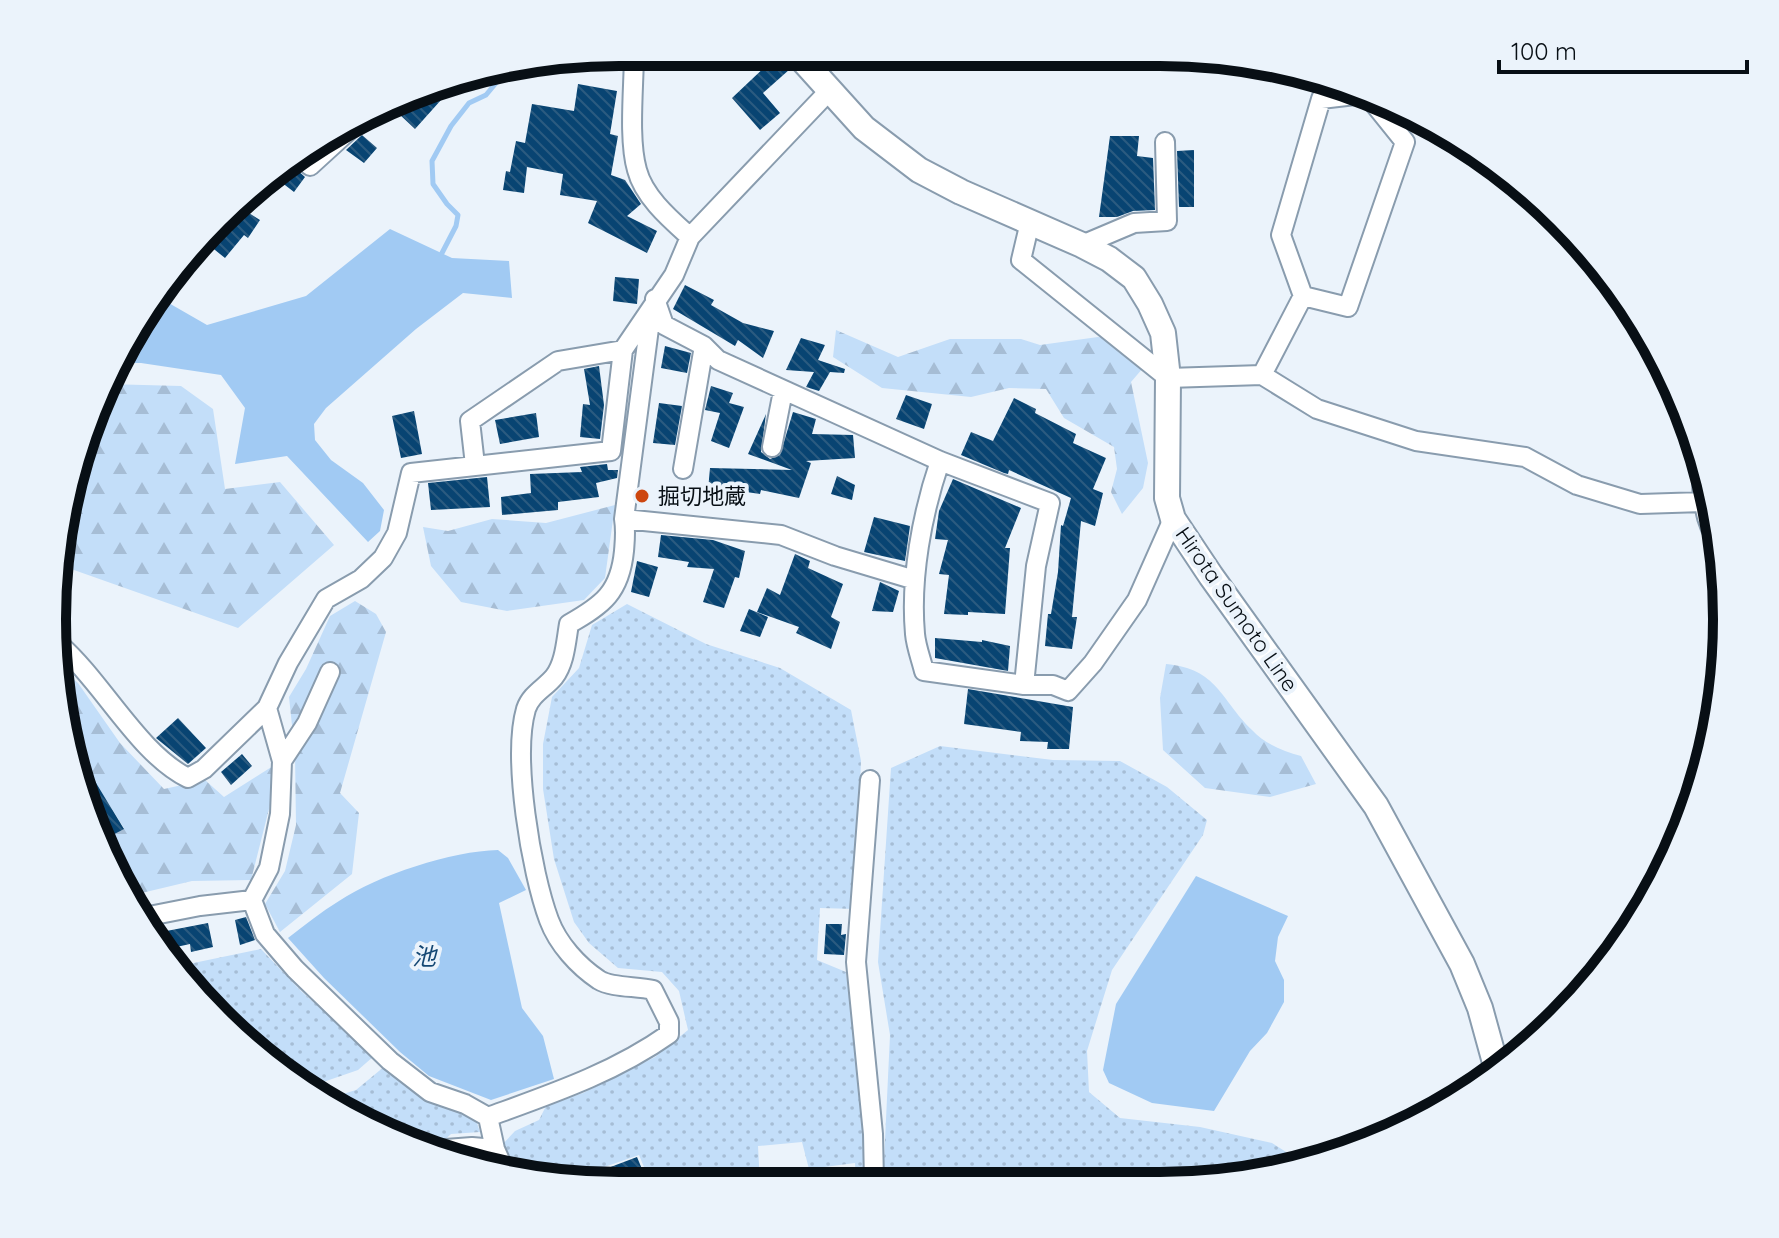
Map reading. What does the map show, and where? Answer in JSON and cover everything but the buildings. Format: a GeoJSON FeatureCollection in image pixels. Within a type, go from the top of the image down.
{"type":"FeatureCollection","features":[{"type":"Feature","properties":{"kind":"main road","name":"Hirota Sumoto Line"},"geometry":{"type":"LineString","coordinates":[[808,66],[864,128],[919,170],[1082,245],[1109,259],[1134,278],[1163,333],[1168,378],[1167,498],[1173,519],[1376,806],[1462,964],[1480,1008],[1494,1060]]}},
{"type":"Feature","properties":{"kind":"street"},"geometry":{"type":"LineString","coordinates":[[634,66],[633,149],[637,172],[659,208],[690,237]]}},
{"type":"Feature","properties":{"kind":"street"},"geometry":{"type":"LineString","coordinates":[[67,651],[172,770],[188,778],[204,769],[267,708],[288,663],[326,599],[361,579],[383,558],[397,533],[411,473],[611,451],[623,350],[674,275],[690,237],[830,90]]}},
{"type":"Feature","properties":{"kind":"street"},"geometry":{"type":"LineString","coordinates":[[1262,375],[1303,296],[1281,235],[1321,99],[1342,97]]}},
{"type":"Feature","properties":{"kind":"street"},"geometry":{"type":"LineString","coordinates":[[1303,296],[1348,307],[1405,142],[1381,112]]}},
{"type":"Feature","properties":{"kind":"street"},"geometry":{"type":"LineString","coordinates":[[1082,245],[1134,223],[1167,221],[1165,142]]}},
{"type":"Feature","properties":{"kind":"street"},"geometry":{"type":"LineString","coordinates":[[307,163],[310,166],[330,147]]}},
{"type":"Feature","properties":{"kind":"street"},"geometry":{"type":"LineString","coordinates":[[1030,222],[1021,260],[1168,378],[1262,375],[1317,409],[1416,441],[1525,457],[1577,485],[1640,504],[1700,502]]}},
{"type":"Feature","properties":{"kind":"street"},"geometry":{"type":"LineString","coordinates":[[655,299],[664,325],[704,346],[718,360],[940,461],[1050,503],[1036,566],[1024,685]]}},
{"type":"Feature","properties":{"kind":"street"},"geometry":{"type":"LineString","coordinates":[[488,1117],[564,1091],[669,1034],[669,1022],[653,990],[602,982],[572,958],[550,921],[531,844],[521,746],[527,706],[537,691],[555,676],[563,658],[569,624],[600,606],[622,574],[626,531],[624,519],[648,323],[655,299]]}},
{"type":"Feature","properties":{"kind":"street"},"geometry":{"type":"LineString","coordinates":[[683,469],[704,346]]}},
{"type":"Feature","properties":{"kind":"street"},"geometry":{"type":"LineString","coordinates":[[475,465],[470,421],[558,361],[623,350]]}},
{"type":"Feature","properties":{"kind":"street"},"geometry":{"type":"LineString","coordinates":[[772,447],[783,391]]}},
{"type":"Feature","properties":{"kind":"street"},"geometry":{"type":"LineString","coordinates":[[940,461],[930,491],[915,580],[915,635],[924,671],[1024,685],[1053,685],[1068,691],[1093,663],[1137,600],[1173,519]]}},
{"type":"Feature","properties":{"kind":"street"},"geometry":{"type":"LineString","coordinates":[[624,519],[781,535],[835,556],[915,580]]}},
{"type":"Feature","properties":{"kind":"street"},"geometry":{"type":"LineString","coordinates":[[282,761],[307,723],[330,672]]}},
{"type":"Feature","properties":{"kind":"street"},"geometry":{"type":"LineString","coordinates":[[267,708],[282,761],[280,814],[269,868],[252,900],[265,934],[295,969],[390,1061],[430,1092],[465,1104],[488,1117],[499,1158]]}},
{"type":"Feature","properties":{"kind":"street"},"geometry":{"type":"LineString","coordinates":[[870,780],[856,962],[873,1134],[874,1172]]}},
{"type":"Feature","properties":{"kind":"street"},"geometry":{"type":"LineString","coordinates":[[152,915],[252,900]]}},
{"type":"Feature","properties":{"kind":"street"},"geometry":{"type":"LineString","coordinates":[[459,1148],[495,1149]]}},
{"type":"Feature","properties":{"kind":"green space"},"geometry":{"type":"Polygon","coordinates":[[[836,330],[898,357],[950,339],[1021,339],[1040,345],[1098,337],[1133,342],[1149,361],[1131,382],[1148,463],[1143,488],[1122,514],[1111,492],[1117,469],[1114,447],[1064,418],[1046,389],[1009,388],[971,397],[882,388],[833,357],[836,330]]]}},
{"type":"Feature","properties":{"kind":"green space"},"geometry":{"type":"Polygon","coordinates":[[[118,384],[181,386],[213,409],[225,489],[280,482],[334,545],[238,628],[69,568],[85,476],[95,441],[118,384]]]}},
{"type":"Feature","properties":{"kind":"green space"},"geometry":{"type":"Polygon","coordinates":[[[615,505],[605,578],[584,600],[507,611],[461,602],[431,566],[423,527],[448,531],[492,519],[546,523],[615,505]]]}},
{"type":"Feature","properties":{"kind":"green space"},"geometry":{"type":"Polygon","coordinates":[[[355,601],[376,614],[386,632],[340,793],[359,813],[352,874],[280,932],[265,904],[285,871],[296,825],[295,754],[289,697],[306,669],[330,616],[355,601]]]}},
{"type":"Feature","properties":{"kind":"green space"},"geometry":{"type":"Polygon","coordinates":[[[627,604],[706,644],[780,668],[851,710],[861,761],[855,909],[820,908],[817,960],[846,972],[867,1141],[867,1172],[855,1172],[855,1163],[809,1169],[802,1142],[758,1146],[759,1172],[646,1172],[639,1155],[592,1171],[507,1160],[502,1145],[515,1131],[539,1120],[546,1106],[583,1093],[655,1057],[688,1030],[679,991],[662,972],[618,968],[589,943],[574,922],[554,859],[543,789],[543,744],[552,697],[579,668],[592,625],[627,604]]]}},
{"type":"Feature","properties":{"kind":"green space"},"geometry":{"type":"Polygon","coordinates":[[[1166,664],[1197,672],[1208,679],[1257,735],[1301,756],[1316,784],[1270,797],[1205,788],[1163,750],[1160,698],[1166,664]]]}},
{"type":"Feature","properties":{"kind":"green space"},"geometry":{"type":"Polygon","coordinates":[[[69,675],[120,743],[164,789],[205,780],[224,797],[273,766],[270,805],[251,880],[192,881],[139,894],[110,836],[124,828],[87,770],[69,675]]]}},
{"type":"Feature","properties":{"kind":"green space"},"geometry":{"type":"Polygon","coordinates":[[[940,746],[1053,760],[1120,761],[1167,787],[1207,820],[1203,835],[1112,970],[1087,1051],[1089,1092],[1120,1118],[1200,1127],[1272,1143],[1292,1156],[1196,1171],[883,1172],[890,1035],[878,962],[891,768],[940,746]]]}},
{"type":"Feature","properties":{"kind":"green space"},"geometry":{"type":"Polygon","coordinates":[[[261,949],[301,991],[374,1056],[358,1070],[319,1083],[254,1035],[187,964],[261,949]]]}},
{"type":"Feature","properties":{"kind":"green space"},"geometry":{"type":"Polygon","coordinates":[[[385,1066],[475,1117],[480,1132],[451,1134],[441,1143],[374,1115],[338,1095],[356,1090],[385,1066]]]}},
{"type":"Feature","properties":{"kind":"water"},"geometry":{"type":"Polygon","coordinates":[[[390,229],[452,258],[509,261],[512,298],[463,293],[416,329],[326,408],[314,424],[315,440],[331,460],[363,483],[384,510],[380,531],[368,542],[287,456],[235,464],[245,408],[221,375],[129,363],[166,302],[207,325],[306,296],[390,229]]]}},
{"type":"Feature","properties":{"kind":"water","name":"池"},"geometry":{"type":"Polygon","coordinates":[[[498,850],[508,858],[526,890],[499,903],[522,1008],[543,1036],[554,1079],[491,1100],[429,1076],[324,978],[288,938],[332,905],[374,882],[438,860],[498,850]]]}},
{"type":"Feature","properties":{"kind":"water"},"geometry":{"type":"Polygon","coordinates":[[[1196,876],[1288,916],[1278,937],[1275,961],[1284,980],[1284,1002],[1267,1033],[1250,1051],[1214,1111],[1152,1103],[1109,1083],[1103,1070],[1116,1004],[1196,876]]]}},
{"type":"Feature","properties":{"kind":"waterway"},"geometry":{"type":"LineString","coordinates":[[442,253],[456,226],[458,215],[433,184],[432,161],[451,126],[469,103],[486,95],[499,80]]}},
{"type":"Feature","properties":{"kind":"place","name":"掘切地蔵"},"geometry":{"type":"Point","coordinates":[642,496]}}]}
